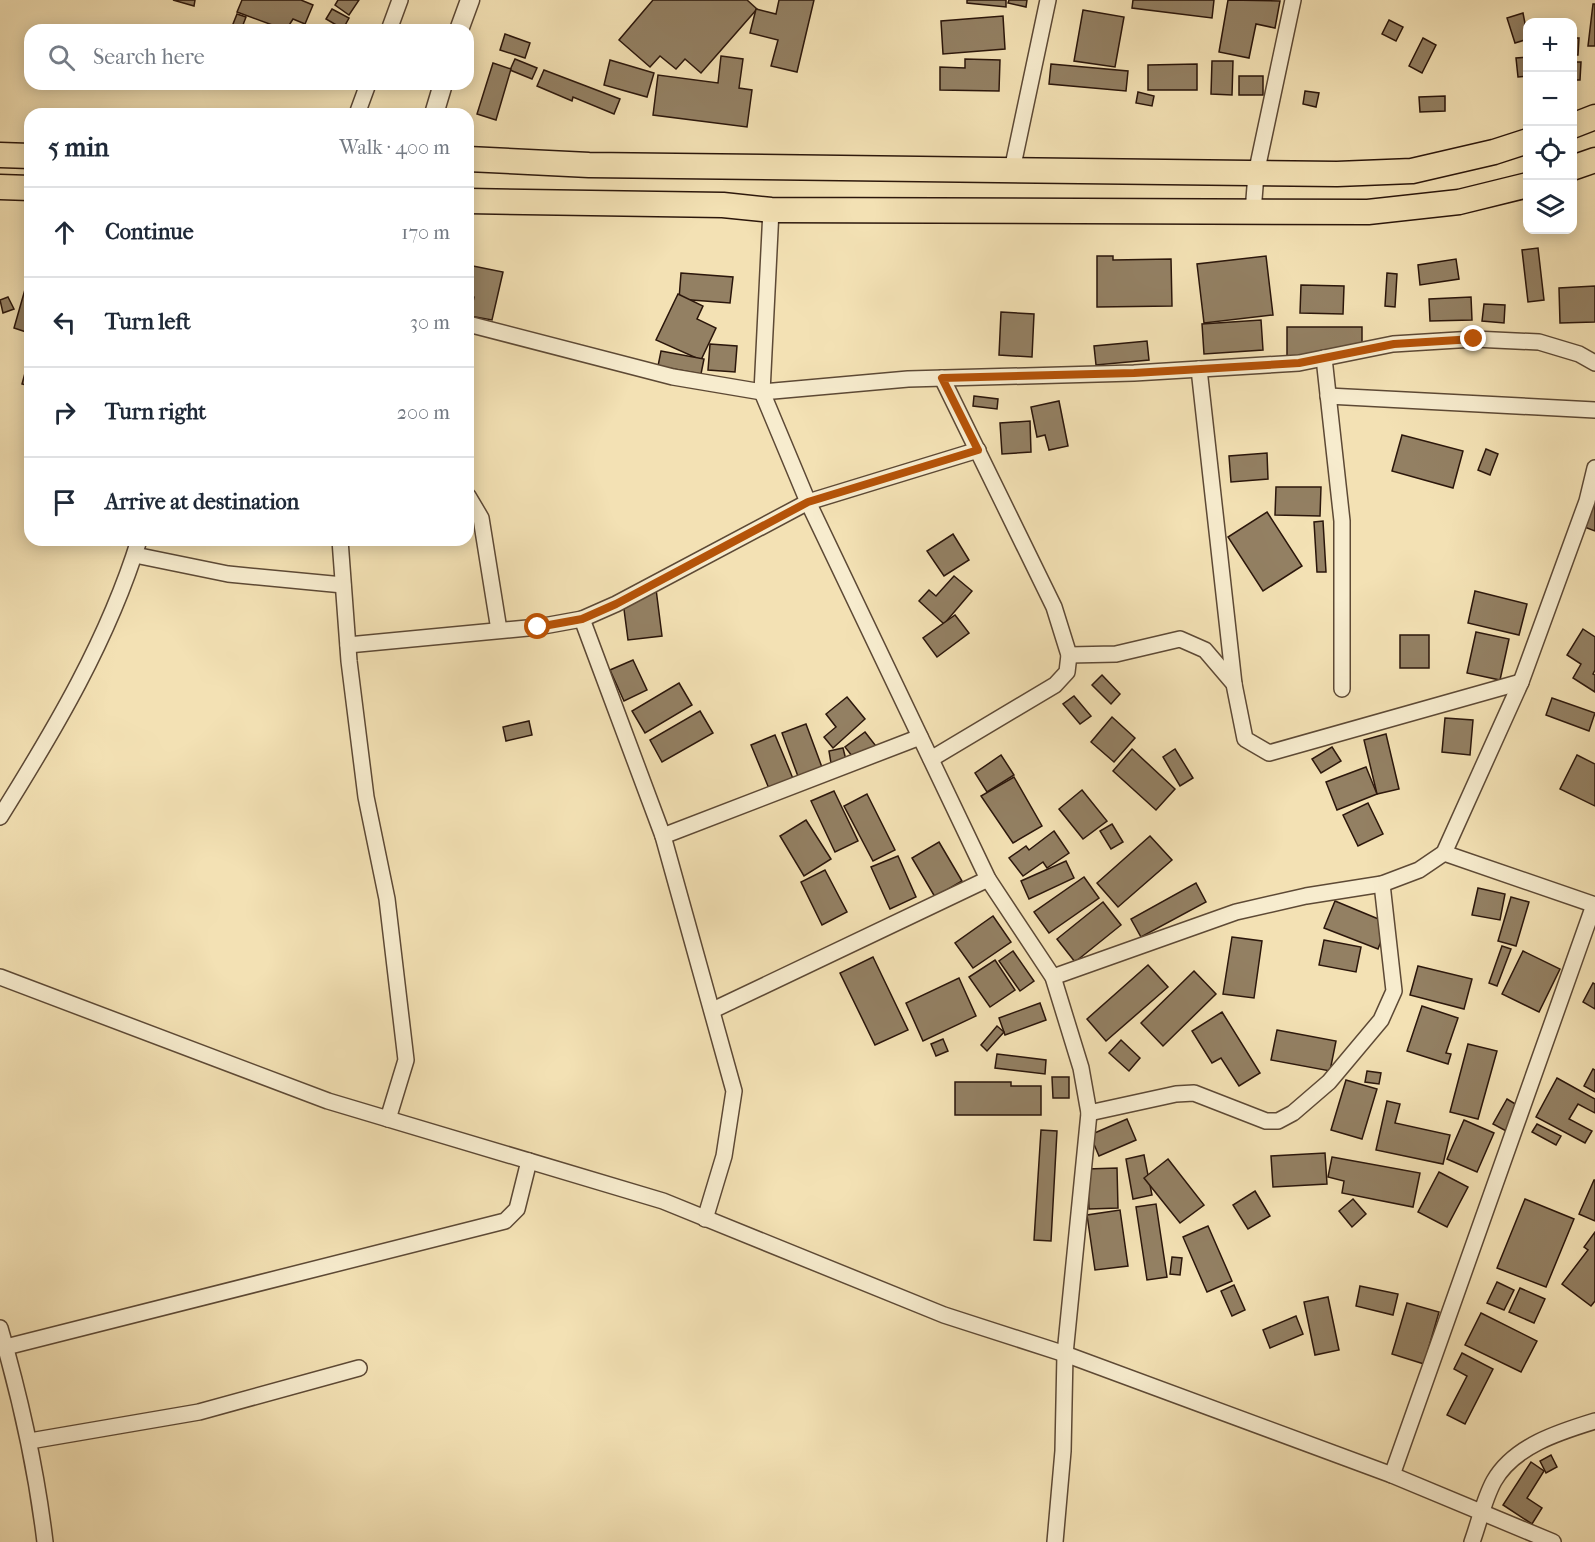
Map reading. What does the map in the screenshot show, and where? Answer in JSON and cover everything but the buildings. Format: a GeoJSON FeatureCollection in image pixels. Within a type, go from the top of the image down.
{"type":"FeatureCollection","features":[{"type":"Feature","properties":{"kind":"main road"},"geometry":{"type":"LineString","coordinates":[[1577,124],[1595,117]]}},
{"type":"Feature","properties":{"kind":"main road"},"geometry":{"type":"LineString","coordinates":[[474,159],[590,165],[1256,174],[1412,171],[1494,152],[1523,142]]}},
{"type":"Feature","properties":{"kind":"main road"},"geometry":{"type":"LineString","coordinates":[[0,155],[24,156]]}},
{"type":"Feature","properties":{"kind":"main road"},"geometry":{"type":"LineString","coordinates":[[1577,166],[1595,160]]}},
{"type":"Feature","properties":{"kind":"main road"},"geometry":{"type":"LineString","coordinates":[[723,205],[728,166]]}},
{"type":"Feature","properties":{"kind":"main road"},"geometry":{"type":"LineString","coordinates":[[474,201],[723,205],[771,210],[1379,211],[1459,202],[1523,186]]}},
{"type":"Feature","properties":{"kind":"main road"},"geometry":{"type":"LineString","coordinates":[[0,187],[24,188]]}},
{"type":"Feature","properties":{"kind":"street"},"geometry":{"type":"LineString","coordinates":[[390,24],[400,0]]}},
{"type":"Feature","properties":{"kind":"street"},"geometry":{"type":"LineString","coordinates":[[461,24],[470,0]]}},
{"type":"Feature","properties":{"kind":"street"},"geometry":{"type":"LineString","coordinates":[[1012,170],[1048,0]]}},
{"type":"Feature","properties":{"kind":"street"},"geometry":{"type":"LineString","coordinates":[[1253,212],[1256,174],[1293,0]]}},
{"type":"Feature","properties":{"kind":"street"},"geometry":{"type":"LineString","coordinates":[[359,108],[366,90]]}},
{"type":"Feature","properties":{"kind":"street"},"geometry":{"type":"LineString","coordinates":[[436,108],[441,90]]}},
{"type":"Feature","properties":{"kind":"street"},"geometry":{"type":"LineString","coordinates":[[771,210],[762,392],[808,502],[988,879],[1053,977],[1081,1068],[1089,1113],[1065,1354],[1064,1450],[1055,1542]]}},
{"type":"Feature","properties":{"kind":"street"},"geometry":{"type":"LineString","coordinates":[[474,326],[673,377],[762,392],[942,378],[1299,363],[1394,344],[1474,339],[1539,342],[1579,354],[1595,363]]}},
{"type":"Feature","properties":{"kind":"street"},"geometry":{"type":"LineString","coordinates":[[1324,358],[1342,521],[1342,689]]}},
{"type":"Feature","properties":{"kind":"street"},"geometry":{"type":"LineString","coordinates":[[1199,369],[1234,684],[1245,739],[1269,753],[1521,682]]}},
{"type":"Feature","properties":{"kind":"street"},"geometry":{"type":"LineString","coordinates":[[930,759],[1055,685],[1066,672],[1069,655],[1054,607],[942,378]]}},
{"type":"Feature","properties":{"kind":"street"},"geometry":{"type":"LineString","coordinates":[[1328,396],[1595,410]]}},
{"type":"Feature","properties":{"kind":"street"},"geometry":{"type":"LineString","coordinates":[[348,645],[582,619],[616,604],[808,502],[978,450]]}},
{"type":"Feature","properties":{"kind":"street"},"geometry":{"type":"LineString","coordinates":[[1053,977],[1236,912],[1306,896],[1383,884],[1419,870],[1444,853],[1521,682],[1587,501],[1595,468]]}},
{"type":"Feature","properties":{"kind":"street"},"geometry":{"type":"LineString","coordinates":[[474,506],[481,518],[499,630]]}},
{"type":"Feature","properties":{"kind":"street"},"geometry":{"type":"LineString","coordinates":[[0,818],[47,742],[100,645],[137,546]]}},
{"type":"Feature","properties":{"kind":"street"},"geometry":{"type":"LineString","coordinates":[[340,546],[348,645],[366,797],[387,899],[406,1060],[388,1119]]}},
{"type":"Feature","properties":{"kind":"street"},"geometry":{"type":"LineString","coordinates":[[135,555],[228,574],[343,585]]}},
{"type":"Feature","properties":{"kind":"street"},"geometry":{"type":"LineString","coordinates":[[582,619],[663,836],[734,1091],[724,1155],[705,1219]]}},
{"type":"Feature","properties":{"kind":"street"},"geometry":{"type":"LineString","coordinates":[[1069,655],[1116,654],[1180,639],[1204,650],[1234,684]]}},
{"type":"Feature","properties":{"kind":"street"},"geometry":{"type":"LineString","coordinates":[[663,836],[920,737]]}},
{"type":"Feature","properties":{"kind":"street"},"geometry":{"type":"LineString","coordinates":[[1392,1475],[1594,905],[1444,853]]}},
{"type":"Feature","properties":{"kind":"street"},"geometry":{"type":"LineString","coordinates":[[713,1010],[988,879]]}},
{"type":"Feature","properties":{"kind":"street"},"geometry":{"type":"LineString","coordinates":[[1089,1113],[1176,1094],[1194,1093],[1266,1120],[1278,1121],[1293,1113],[1329,1082],[1381,1020],[1394,991],[1383,884]]}},
{"type":"Feature","properties":{"kind":"street"},"geometry":{"type":"LineString","coordinates":[[0,977],[328,1101],[663,1201],[944,1315],[1065,1354],[1392,1475],[1553,1542]]}},
{"type":"Feature","properties":{"kind":"street"},"geometry":{"type":"LineString","coordinates":[[6,1347],[505,1221],[517,1209],[529,1161]]}},
{"type":"Feature","properties":{"kind":"street"},"geometry":{"type":"LineString","coordinates":[[0,1328],[30,1441],[45,1542]]}},
{"type":"Feature","properties":{"kind":"street"},"geometry":{"type":"LineString","coordinates":[[30,1441],[199,1412],[359,1368]]}},
{"type":"Feature","properties":{"kind":"street"},"geometry":{"type":"LineString","coordinates":[[1472,1542],[1494,1481],[1514,1459],[1535,1443],[1595,1421]]}},
{"type":"Feature","properties":{"kind":"route"},"geometry":{"type":"LineString","coordinates":[[538,627],[582,619],[616,604],[808,502],[978,450],[942,378],[1134,373],[1299,363],[1394,344],[1474,339]]}}]}
